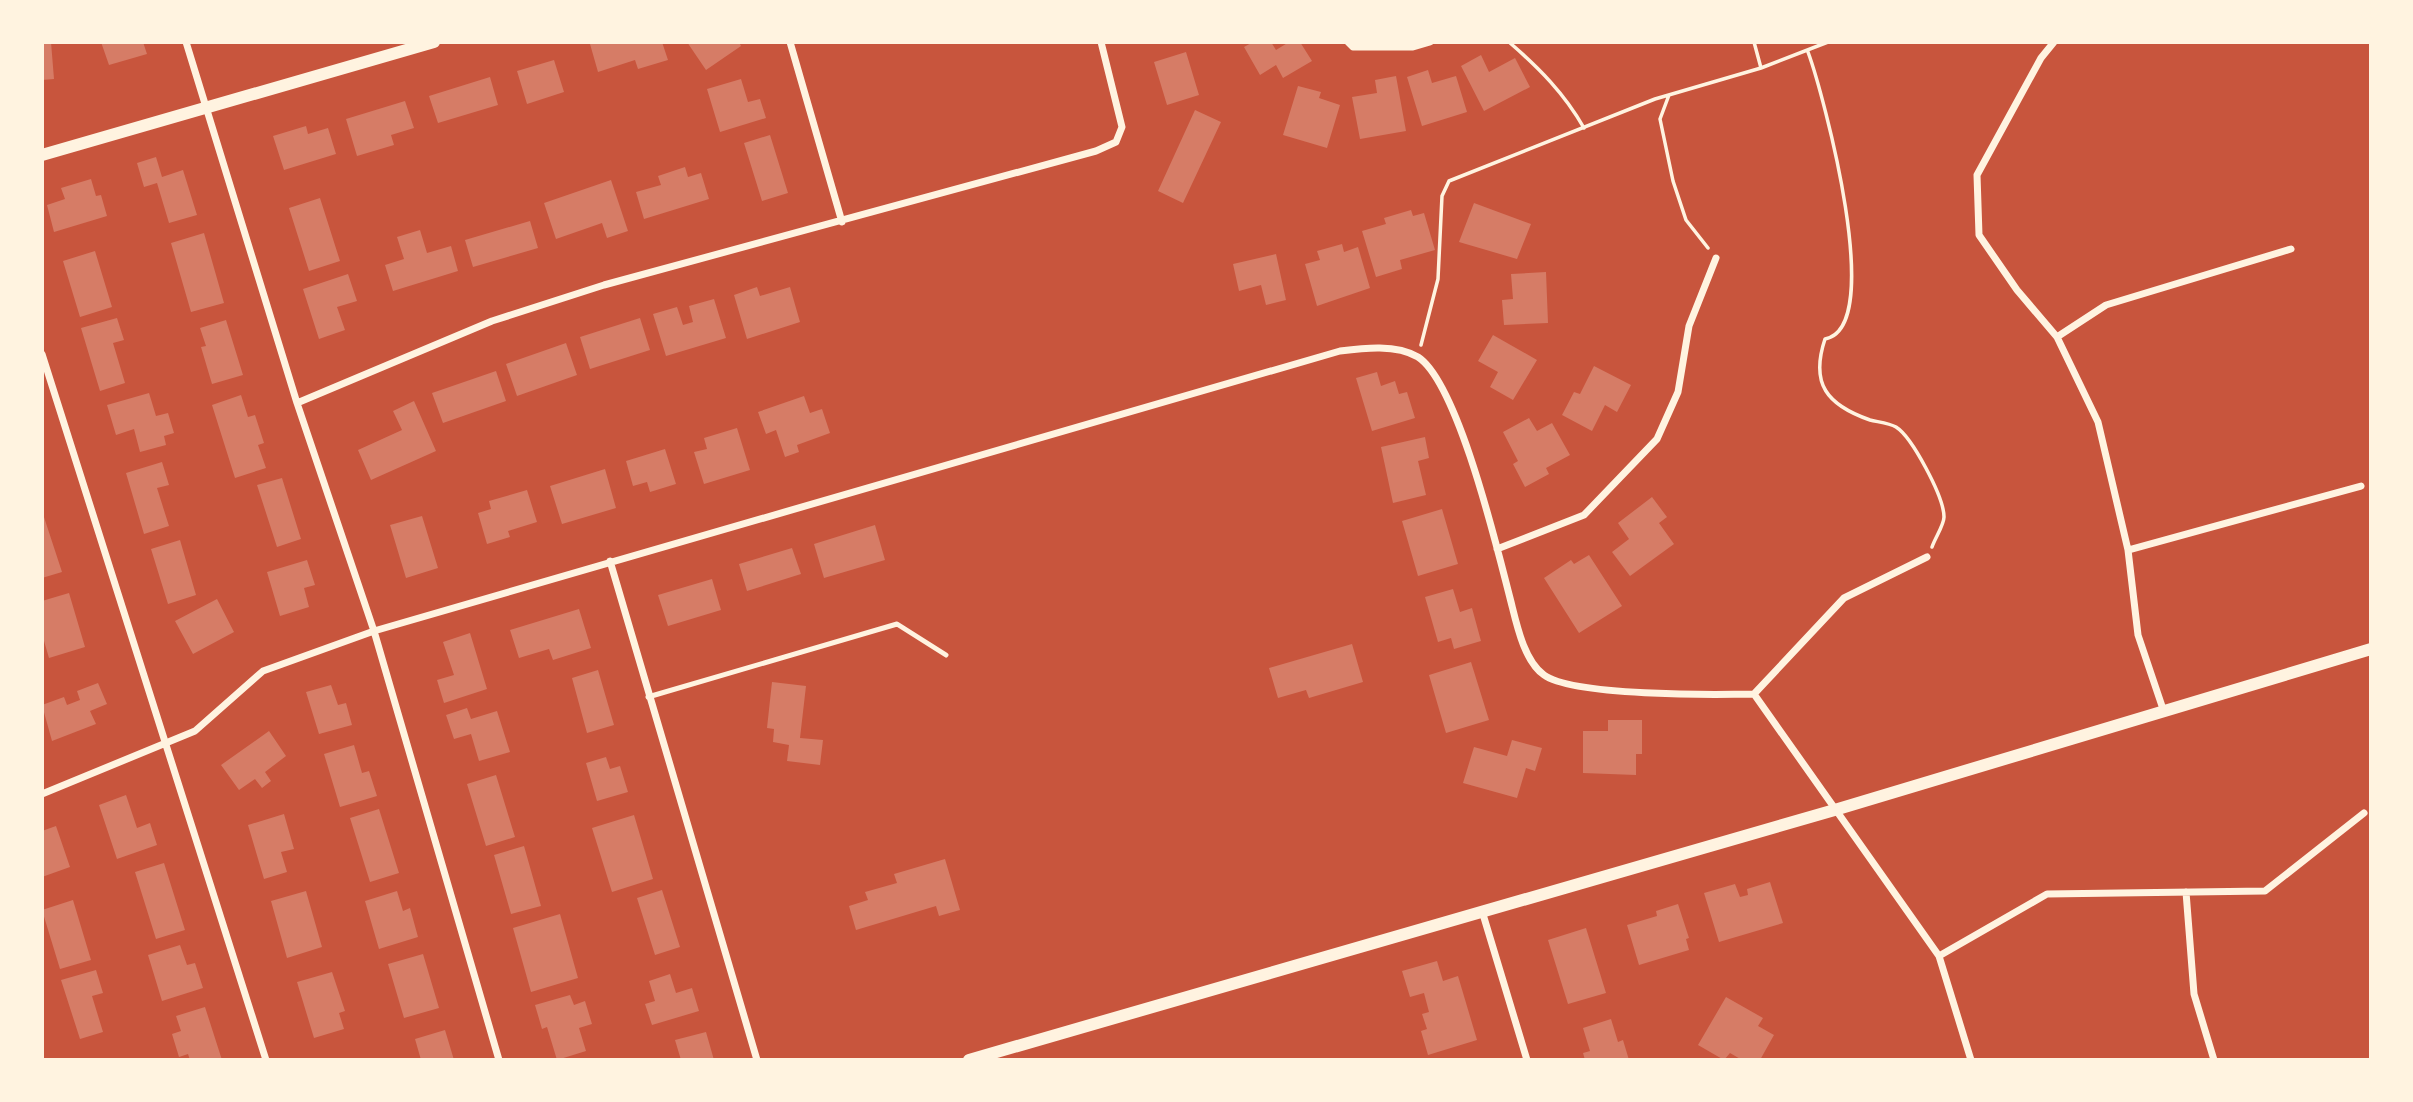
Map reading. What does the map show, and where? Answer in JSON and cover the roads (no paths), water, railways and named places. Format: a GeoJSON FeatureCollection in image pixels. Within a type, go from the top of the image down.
{"type":"FeatureCollection","features":[{"type":"Feature","properties":{"kind":"street"},"geometry":{"type":"LineString","coordinates":[[186,42],[297,403],[374,631],[499,1060]]}},
{"type":"Feature","properties":{"kind":"street"},"geometry":{"type":"LineString","coordinates":[[42,155],[435,42]]}},
{"type":"Feature","properties":{"kind":"street"},"geometry":{"type":"LineString","coordinates":[[790,42],[842,222]]}},
{"type":"Feature","properties":{"kind":"street"},"geometry":{"type":"LineString","coordinates":[[297,403],[517,313],[604,285],[1096,151],[1116,142],[1122,127],[1101,42]]}},
{"type":"Feature","properties":{"kind":"street"},"geometry":{"type":"LineString","coordinates":[[1348,42],[1353,47],[1413,47],[1430,42]]}},
{"type":"Feature","properties":{"kind":"street"},"geometry":{"type":"LineString","coordinates":[[2054,42],[2041,58],[1977,175],[1979,235],[2017,290],[2057,337],[2098,422],[2127,550],[2138,635],[2164,712]]}},
{"type":"Feature","properties":{"kind":"street"},"geometry":{"type":"LineString","coordinates":[[2057,337],[2106,305],[2291,249]]}},
{"type":"Feature","properties":{"kind":"street"},"geometry":{"type":"LineString","coordinates":[[1497,549],[1584,514],[1657,439],[1678,392],[1689,326],[1716,258]]}},
{"type":"Feature","properties":{"kind":"street"},"geometry":{"type":"LineString","coordinates":[[42,794],[195,731],[263,671],[374,631],[1340,351],[1377,347],[1418,357],[1441,381],[1497,549],[1523,645],[1544,675],[1581,686],[1689,695],[1754,694],[1844,598],[1927,557]]}},
{"type":"Feature","properties":{"kind":"street"},"geometry":{"type":"LineString","coordinates":[[42,354],[266,1060]]}},
{"type":"Feature","properties":{"kind":"street"},"geometry":{"type":"LineString","coordinates":[[2127,550],[2361,486]]}},
{"type":"Feature","properties":{"kind":"street"},"geometry":{"type":"LineString","coordinates":[[610,561],[757,1060]]}},
{"type":"Feature","properties":{"kind":"street"},"geometry":{"type":"LineString","coordinates":[[970,1060],[1838,809],[2371,649]]}},
{"type":"Feature","properties":{"kind":"street"},"geometry":{"type":"LineString","coordinates":[[1754,694],[1838,809],[1939,956],[1971,1060]]}},
{"type":"Feature","properties":{"kind":"street"},"geometry":{"type":"LineString","coordinates":[[1939,956],[2047,894],[2265,891],[2364,813]]}},
{"type":"Feature","properties":{"kind":"street"},"geometry":{"type":"LineString","coordinates":[[2186,892],[2194,993],[2214,1060]]}},
{"type":"Feature","properties":{"kind":"street"},"geometry":{"type":"LineString","coordinates":[[1482,911],[1527,1060]]}},
{"type":"Feature","properties":{"kind":"lane"},"geometry":{"type":"LineString","coordinates":[[648,697],[897,624],[946,655]]}}]}
